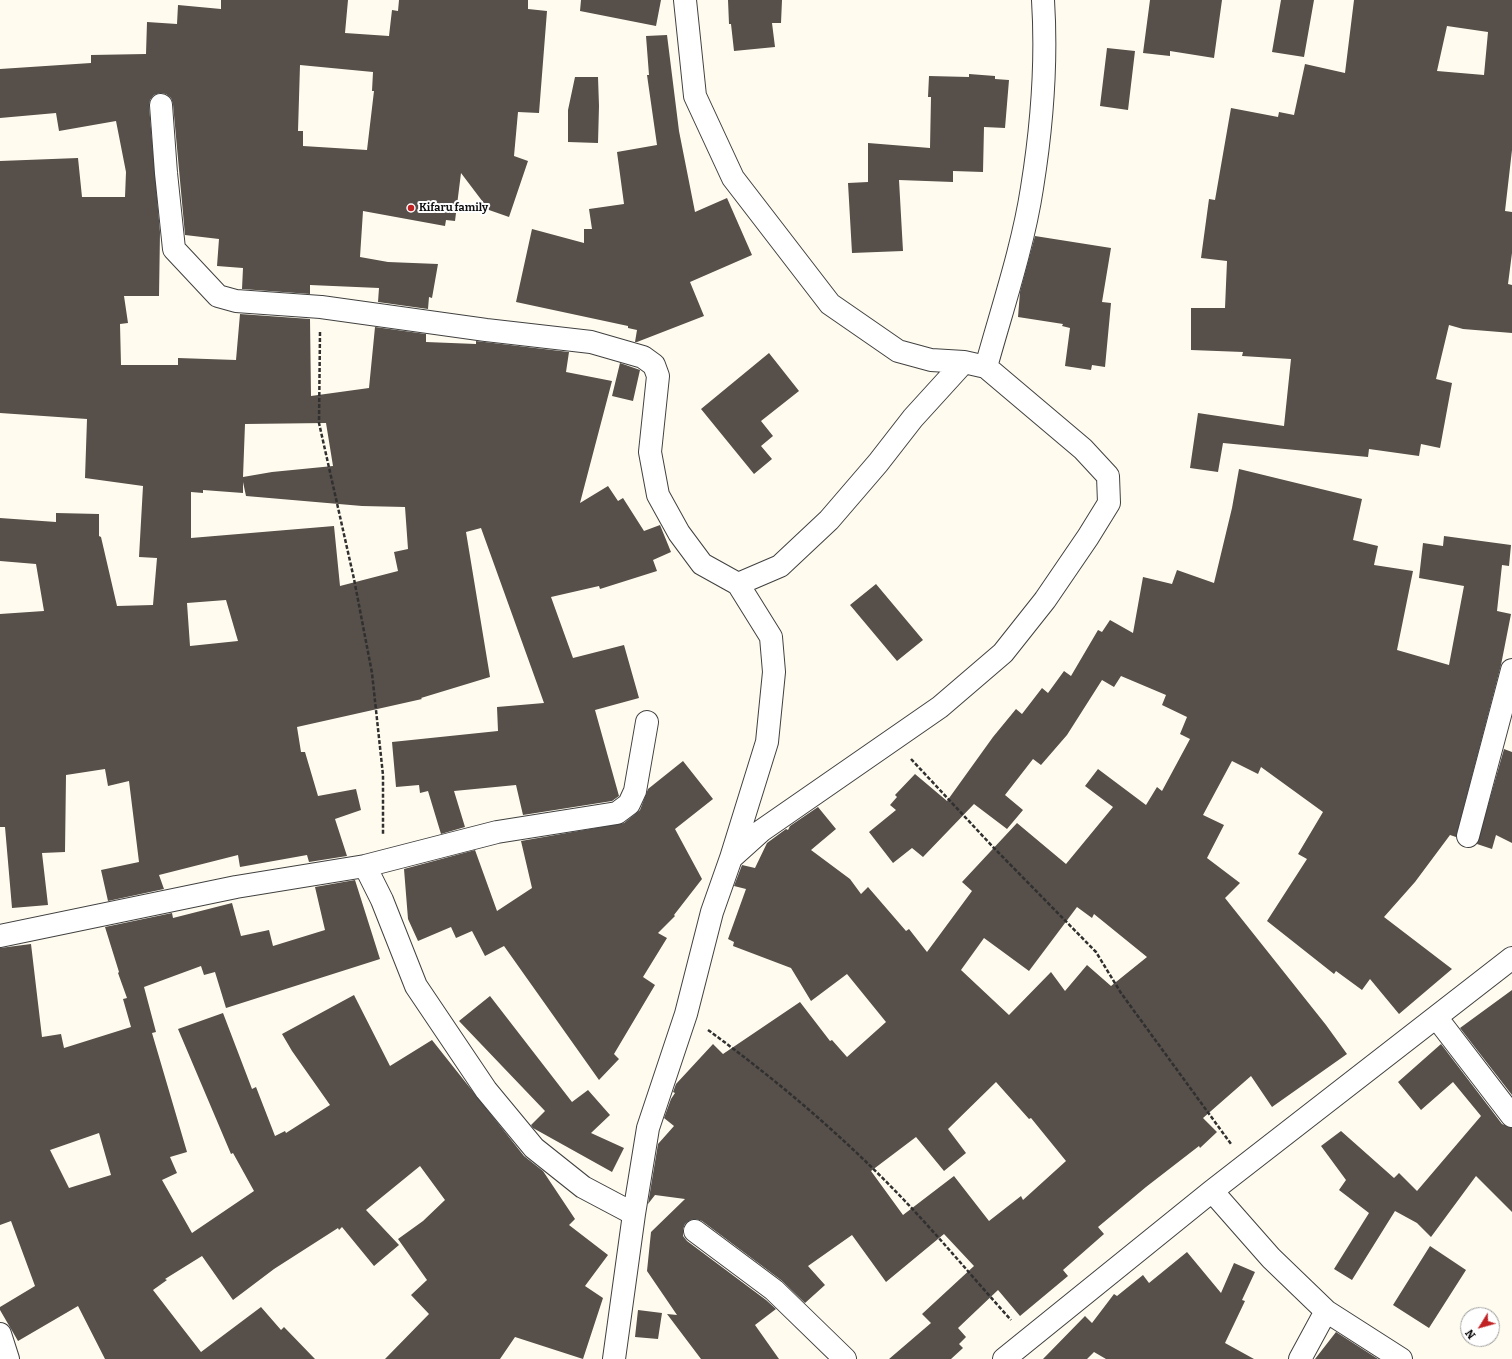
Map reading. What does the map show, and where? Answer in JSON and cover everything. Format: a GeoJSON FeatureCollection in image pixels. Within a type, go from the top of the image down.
{"type":"FeatureCollection","features":[{"type":"Feature","properties":{"kind":"street"},"geometry":{"type":"LineString","coordinates":[[685,0],[695,96],[733,178],[830,304],[898,351],[931,360],[964,362],[986,368],[1083,449],[1108,476],[1109,503],[1045,600],[1003,653],[940,707],[761,831],[731,858]]}},
{"type":"Feature","properties":{"kind":"street"},"geometry":{"type":"LineString","coordinates":[[986,368],[1024,228],[1032,189],[1043,105],[1043,0]]}},
{"type":"Feature","properties":{"kind":"street"},"geometry":{"type":"LineString","coordinates":[[161,105],[174,248],[218,296],[236,301],[321,307],[486,330],[591,342],[643,357],[654,365],[658,376],[650,452],[658,495],[679,533],[702,564],[738,584],[771,637],[774,672],[767,742],[731,858],[712,912],[686,1014],[648,1128],[634,1214],[614,1359]]}},
{"type":"Feature","properties":{"kind":"street"},"geometry":{"type":"LineString","coordinates":[[738,584],[780,566],[829,520],[878,463],[913,418],[964,362]]}},
{"type":"Feature","properties":{"kind":"street"},"geometry":{"type":"LineString","coordinates":[[1468,836],[1508,690],[1512,670]]}},
{"type":"Feature","properties":{"kind":"street"},"geometry":{"type":"LineString","coordinates":[[0,936],[228,888],[374,864],[497,832],[617,814],[629,804],[635,790],[647,722]]}},
{"type":"Feature","properties":{"kind":"street"},"geometry":{"type":"LineString","coordinates":[[374,864],[382,900],[416,986],[486,1090],[534,1148],[583,1187],[634,1214]]}},
{"type":"Feature","properties":{"kind":"street"},"geometry":{"type":"LineString","coordinates":[[1004,1359],[1246,1164],[1512,958]]}},
{"type":"Feature","properties":{"kind":"street"},"geometry":{"type":"LineString","coordinates":[[1436,1017],[1512,1116]]}},
{"type":"Feature","properties":{"kind":"street"},"geometry":{"type":"LineString","coordinates":[[1212,1191],[1271,1258],[1326,1311],[1401,1359]]}},
{"type":"Feature","properties":{"kind":"street"},"geometry":{"type":"LineString","coordinates":[[695,1231],[774,1290],[796,1314],[845,1359]]}},
{"type":"Feature","properties":{"kind":"street"},"geometry":{"type":"LineString","coordinates":[[1300,1359],[1326,1311]]}},
{"type":"Feature","properties":{"kind":"street"},"geometry":{"type":"LineString","coordinates":[[0,1334],[8,1359]]}},
{"type":"Feature","properties":{"kind":"path"},"geometry":{"type":"LineString","coordinates":[[321,307],[319,423],[354,579],[372,673],[383,775],[374,864]]}},
{"type":"Feature","properties":{"kind":"path"},"geometry":{"type":"LineString","coordinates":[[892,740],[925,773],[993,847],[1096,952],[1121,993],[1246,1164]]}},
{"type":"Feature","properties":{"kind":"path"},"geometry":{"type":"LineString","coordinates":[[686,1014],[747,1058],[816,1116],[851,1148],[904,1200],[1028,1339]]}},
{"type":"Feature","properties":{"kind":"building"},"geometry":{"type":"Polygon","coordinates":[[[221,0],[348,0],[345,33],[389,36],[392,10],[398,11],[399,0],[528,0],[528,9],[547,11],[539,113],[518,112],[514,156],[528,161],[509,217],[489,210],[461,173],[455,221],[446,220],[445,226],[363,211],[360,257],[388,262],[438,264],[432,298],[429,297],[428,309],[378,302],[379,288],[310,285],[310,294],[242,289],[243,268],[217,266],[219,239],[185,235],[173,104],[171,98],[166,94],[160,93],[154,95],[150,100],[149,106],[160,232],[159,296],[124,296],[128,323],[120,324],[121,365],[178,365],[178,358],[236,360],[240,314],[310,319],[311,396],[369,388],[375,327],[426,334],[426,342],[476,344],[476,341],[569,352],[566,372],[612,381],[580,503],[608,486],[618,501],[623,498],[644,531],[660,525],[671,552],[653,560],[657,571],[600,589],[599,586],[551,597],[573,658],[624,645],[639,698],[595,710],[619,796],[612,801],[523,815],[516,785],[454,791],[465,827],[441,834],[428,791],[420,793],[419,785],[396,787],[392,742],[498,731],[497,707],[544,703],[481,528],[466,532],[490,677],[421,698],[422,699],[297,727],[301,752],[305,752],[318,796],[356,789],[361,810],[335,819],[347,856],[309,862],[307,855],[240,867],[238,855],[159,875],[164,889],[108,901],[101,870],[139,862],[129,781],[108,786],[105,769],[66,775],[65,852],[42,853],[48,905],[12,908],[5,827],[0,827],[0,614],[44,611],[36,564],[0,561],[0,518],[56,522],[56,513],[99,514],[99,536],[101,537],[117,606],[153,605],[157,558],[139,557],[143,486],[85,478],[87,419],[0,413],[0,161],[78,158],[82,197],[125,197],[126,172],[116,121],[59,131],[56,113],[0,118],[0,69],[91,63],[91,55],[146,54],[147,22],[177,24],[178,5],[221,9],[221,0]],[[300,65],[298,131],[303,131],[303,146],[367,150],[374,91],[372,91],[373,72],[300,65]],[[326,423],[245,424],[243,477],[272,472],[333,466],[326,423]],[[243,482],[243,493],[203,490],[203,493],[191,492],[191,538],[334,526],[340,586],[398,571],[394,552],[408,549],[405,507],[362,506],[246,496],[243,482]],[[226,600],[187,603],[190,646],[238,641],[226,600]]]}},
{"type":"Feature","properties":{"kind":"building"},"geometry":{"type":"Polygon","coordinates":[[[581,0],[661,0],[656,26],[580,11],[581,0]]]}},
{"type":"Feature","properties":{"kind":"building"},"geometry":{"type":"Polygon","coordinates":[[[728,0],[782,0],[781,23],[772,23],[775,47],[734,51],[731,24],[729,24],[728,0]]]}},
{"type":"Feature","properties":{"kind":"building"},"geometry":{"type":"Polygon","coordinates":[[[1150,0],[1222,0],[1214,58],[1170,51],[1170,56],[1143,53],[1150,0]]]}},
{"type":"Feature","properties":{"kind":"building"},"geometry":{"type":"Polygon","coordinates":[[[1281,0],[1314,0],[1304,57],[1272,52],[1281,0]]]}},
{"type":"Feature","properties":{"kind":"building"},"geometry":{"type":"Polygon","coordinates":[[[1354,0],[1512,0],[1512,150],[1505,211],[1512,212],[1512,253],[1508,284],[1512,285],[1512,333],[1463,329],[1449,325],[1436,379],[1452,383],[1440,448],[1421,444],[1419,456],[1369,449],[1368,457],[1223,443],[1218,472],[1190,468],[1198,413],[1284,426],[1291,359],[1242,356],[1243,352],[1191,350],[1191,308],[1225,308],[1227,261],[1201,258],[1209,199],[1215,200],[1231,108],[1278,117],[1279,112],[1294,115],[1305,64],[1345,73],[1354,0]],[[1447,26],[1437,71],[1484,75],[1488,32],[1447,26]]]}},
{"type":"Feature","properties":{"kind":"building"},"geometry":{"type":"Polygon","coordinates":[[[667,35],[679,131],[695,212],[727,198],[752,255],[690,282],[704,316],[635,342],[637,330],[628,328],[628,326],[516,302],[532,229],[584,243],[584,229],[592,229],[589,209],[624,204],[617,152],[657,145],[647,75],[649,75],[646,36],[667,35]]]}},
{"type":"Feature","properties":{"kind":"building"},"geometry":{"type":"Polygon","coordinates":[[[1107,48],[1135,51],[1128,110],[1100,106],[1107,48]]]}},
{"type":"Feature","properties":{"kind":"building"},"geometry":{"type":"Polygon","coordinates":[[[969,74],[995,76],[995,79],[1009,80],[1005,128],[984,127],[983,172],[953,171],[953,182],[899,180],[903,251],[852,253],[848,183],[868,182],[868,143],[930,148],[931,97],[928,97],[929,76],[969,77],[969,74]]]}},
{"type":"Feature","properties":{"kind":"building"},"geometry":{"type":"Polygon","coordinates":[[[575,77],[598,77],[598,143],[568,142],[568,110],[575,77]]]}},
{"type":"Feature","properties":{"kind":"building"},"geometry":{"type":"Polygon","coordinates":[[[1035,236],[1111,248],[1102,302],[1111,303],[1105,367],[1092,365],[1091,370],[1065,366],[1070,328],[1062,326],[1063,324],[1018,317],[1020,292],[1035,236]]]}},
{"type":"Feature","properties":{"kind":"building"},"geometry":{"type":"Polygon","coordinates":[[[769,353],[799,391],[761,421],[773,436],[761,446],[772,459],[754,474],[701,409],[769,353]]]}},
{"type":"Feature","properties":{"kind":"building"},"geometry":{"type":"Polygon","coordinates":[[[620,363],[640,370],[633,401],[612,396],[620,363]]]}},
{"type":"Feature","properties":{"kind":"building"},"geometry":{"type":"Polygon","coordinates":[[[1239,469],[1362,499],[1353,540],[1378,546],[1374,565],[1413,571],[1397,650],[1449,665],[1464,586],[1419,578],[1423,543],[1443,546],[1444,536],[1511,545],[1509,566],[1502,565],[1497,611],[1511,614],[1501,665],[1456,837],[1450,835],[1415,882],[1384,917],[1452,969],[1399,1014],[1370,979],[1362,990],[1336,971],[1334,974],[1267,921],[1307,859],[1298,854],[1323,812],[1261,767],[1258,774],[1232,761],[1203,815],[1224,825],[1207,858],[1240,883],[1225,898],[1326,1025],[1347,1054],[1272,1107],[1251,1076],[1203,1118],[1217,1132],[1200,1148],[1199,1146],[1098,1227],[1104,1234],[1063,1270],[1068,1276],[1020,1316],[998,1290],[958,1328],[966,1337],[959,1344],[963,1348],[951,1359],[889,1359],[931,1323],[922,1314],[974,1266],[944,1234],[886,1282],[852,1235],[808,1266],[825,1285],[805,1303],[781,1280],[702,1221],[696,1219],[690,1220],[685,1224],[683,1229],[683,1236],[687,1241],[776,1309],[755,1325],[779,1359],[701,1359],[667,1314],[677,1315],[647,1271],[651,1232],[685,1199],[655,1195],[648,1204],[658,1144],[674,1126],[664,1118],[671,1099],[675,1093],[673,1092],[676,1084],[713,1044],[723,1054],[800,1002],[830,1041],[832,1040],[847,1057],[886,1022],[847,974],[811,1001],[791,968],[733,946],[734,942],[728,939],[746,889],[734,886],[742,865],[755,868],[767,843],[786,829],[788,830],[790,826],[818,807],[836,829],[811,850],[850,879],[861,894],[868,887],[906,931],[909,929],[927,952],[972,891],[962,882],[1017,823],[1066,864],[1113,807],[1085,786],[1098,769],[1146,805],[1157,787],[1162,791],[1190,739],[1180,734],[1187,717],[1162,705],[1166,695],[1121,676],[1114,687],[1102,680],[1067,735],[1041,765],[1033,759],[1005,795],[1023,810],[1007,829],[974,804],[923,857],[912,848],[893,863],[869,832],[896,810],[890,805],[897,797],[895,795],[915,774],[947,801],[993,737],[1016,709],[1022,714],[1042,688],[1048,693],[1064,671],[1071,676],[1098,630],[1102,632],[1110,620],[1133,633],[1143,577],[1172,584],[1177,570],[1214,583],[1232,508],[1239,469]],[[1077,907],[1029,971],[984,938],[961,970],[1009,1015],[1051,972],[1065,991],[1087,965],[1111,986],[1147,957],[1094,914],[1092,918],[1077,907]],[[996,1082],[948,1129],[966,1153],[944,1171],[916,1137],[871,1171],[903,1215],[954,1176],[989,1221],[1021,1196],[1023,1200],[1066,1161],[1031,1118],[1029,1119],[996,1082]]]}},
{"type":"Feature","properties":{"kind":"building"},"geometry":{"type":"Polygon","coordinates":[[[876,584],[923,640],[897,661],[850,605],[876,584]]]}},
{"type":"Feature","properties":{"kind":"building"},"geometry":{"type":"Polygon","coordinates":[[[1504,749],[1512,752],[1512,843],[1496,835],[1492,849],[1477,844],[1504,749]]]}},
{"type":"Feature","properties":{"kind":"building"},"geometry":{"type":"Polygon","coordinates":[[[683,761],[713,799],[675,829],[702,879],[674,915],[675,916],[658,933],[667,938],[643,977],[655,985],[614,1054],[619,1059],[599,1080],[504,946],[485,956],[472,931],[456,938],[451,927],[418,941],[408,919],[404,869],[475,850],[497,911],[532,888],[521,841],[624,823],[640,810],[648,789],[683,761]]]}},
{"type":"Feature","properties":{"kind":"building"},"geometry":{"type":"Polygon","coordinates":[[[355,880],[380,959],[226,1008],[215,972],[204,975],[201,966],[144,987],[156,1032],[152,1033],[187,1152],[170,1157],[177,1173],[162,1180],[192,1233],[254,1191],[233,1153],[231,1154],[178,1029],[223,1013],[252,1089],[256,1087],[275,1136],[285,1131],[286,1133],[330,1105],[292,1051],[282,1034],[354,995],[390,1066],[432,1040],[524,1156],[543,1171],[575,1219],[569,1225],[608,1255],[585,1286],[603,1298],[583,1359],[515,1337],[500,1359],[385,1359],[429,1314],[411,1295],[427,1280],[398,1239],[423,1221],[445,1200],[420,1166],[366,1210],[399,1245],[374,1266],[342,1227],[339,1230],[338,1228],[274,1269],[233,1300],[202,1256],[165,1279],[167,1280],[153,1290],[201,1352],[261,1307],[281,1330],[284,1327],[315,1359],[105,1359],[78,1306],[18,1341],[0,1310],[0,1307],[35,1286],[11,1221],[0,1225],[0,948],[31,944],[42,1037],[61,1034],[64,1048],[131,1027],[123,999],[127,998],[105,927],[172,913],[173,918],[232,903],[241,936],[269,930],[273,946],[325,930],[315,887],[355,880]],[[99,1133],[50,1150],[69,1188],[111,1175],[99,1133]]]}},
{"type":"Feature","properties":{"kind":"building"},"geometry":{"type":"Polygon","coordinates":[[[1512,990],[1512,1095],[1460,1028],[1512,990]]]}},
{"type":"Feature","properties":{"kind":"building"},"geometry":{"type":"Polygon","coordinates":[[[490,996],[572,1102],[588,1090],[610,1115],[591,1133],[624,1148],[612,1172],[533,1128],[531,1125],[545,1111],[459,1021],[490,996]]]}},
{"type":"Feature","properties":{"kind":"building"},"geometry":{"type":"Polygon","coordinates":[[[1441,1044],[1502,1124],[1512,1128],[1512,1212],[1476,1176],[1431,1237],[1417,1223],[1395,1211],[1352,1280],[1334,1269],[1369,1213],[1339,1190],[1346,1180],[1321,1146],[1341,1131],[1394,1178],[1399,1173],[1417,1191],[1481,1116],[1453,1082],[1421,1110],[1398,1082],[1441,1044]]]}},
{"type":"Feature","properties":{"kind":"building"},"geometry":{"type":"Polygon","coordinates":[[[1430,1246],[1466,1270],[1429,1328],[1393,1305],[1430,1246]]]}},
{"type":"Feature","properties":{"kind":"building"},"geometry":{"type":"Polygon","coordinates":[[[1187,1252],[1221,1293],[1234,1263],[1255,1272],[1242,1300],[1245,1301],[1225,1343],[1254,1359],[1106,1359],[1094,1352],[1087,1359],[1043,1359],[1085,1316],[1092,1323],[1114,1294],[1117,1296],[1143,1275],[1149,1283],[1187,1252]]]}},
{"type":"Feature","properties":{"kind":"building"},"geometry":{"type":"Polygon","coordinates":[[[638,1310],[662,1313],[658,1339],[635,1337],[638,1310]]]}},
{"type":"Feature","properties":{"kind":"building"},"geometry":{"type":"Polygon","coordinates":[[[1336,1332],[1378,1359],[1315,1359],[1336,1332]]]}},
{"type":"Feature","properties":{"kind":"place","name":"Kifaru family"},"geometry":{"type":"Point","coordinates":[411,208]}}]}
